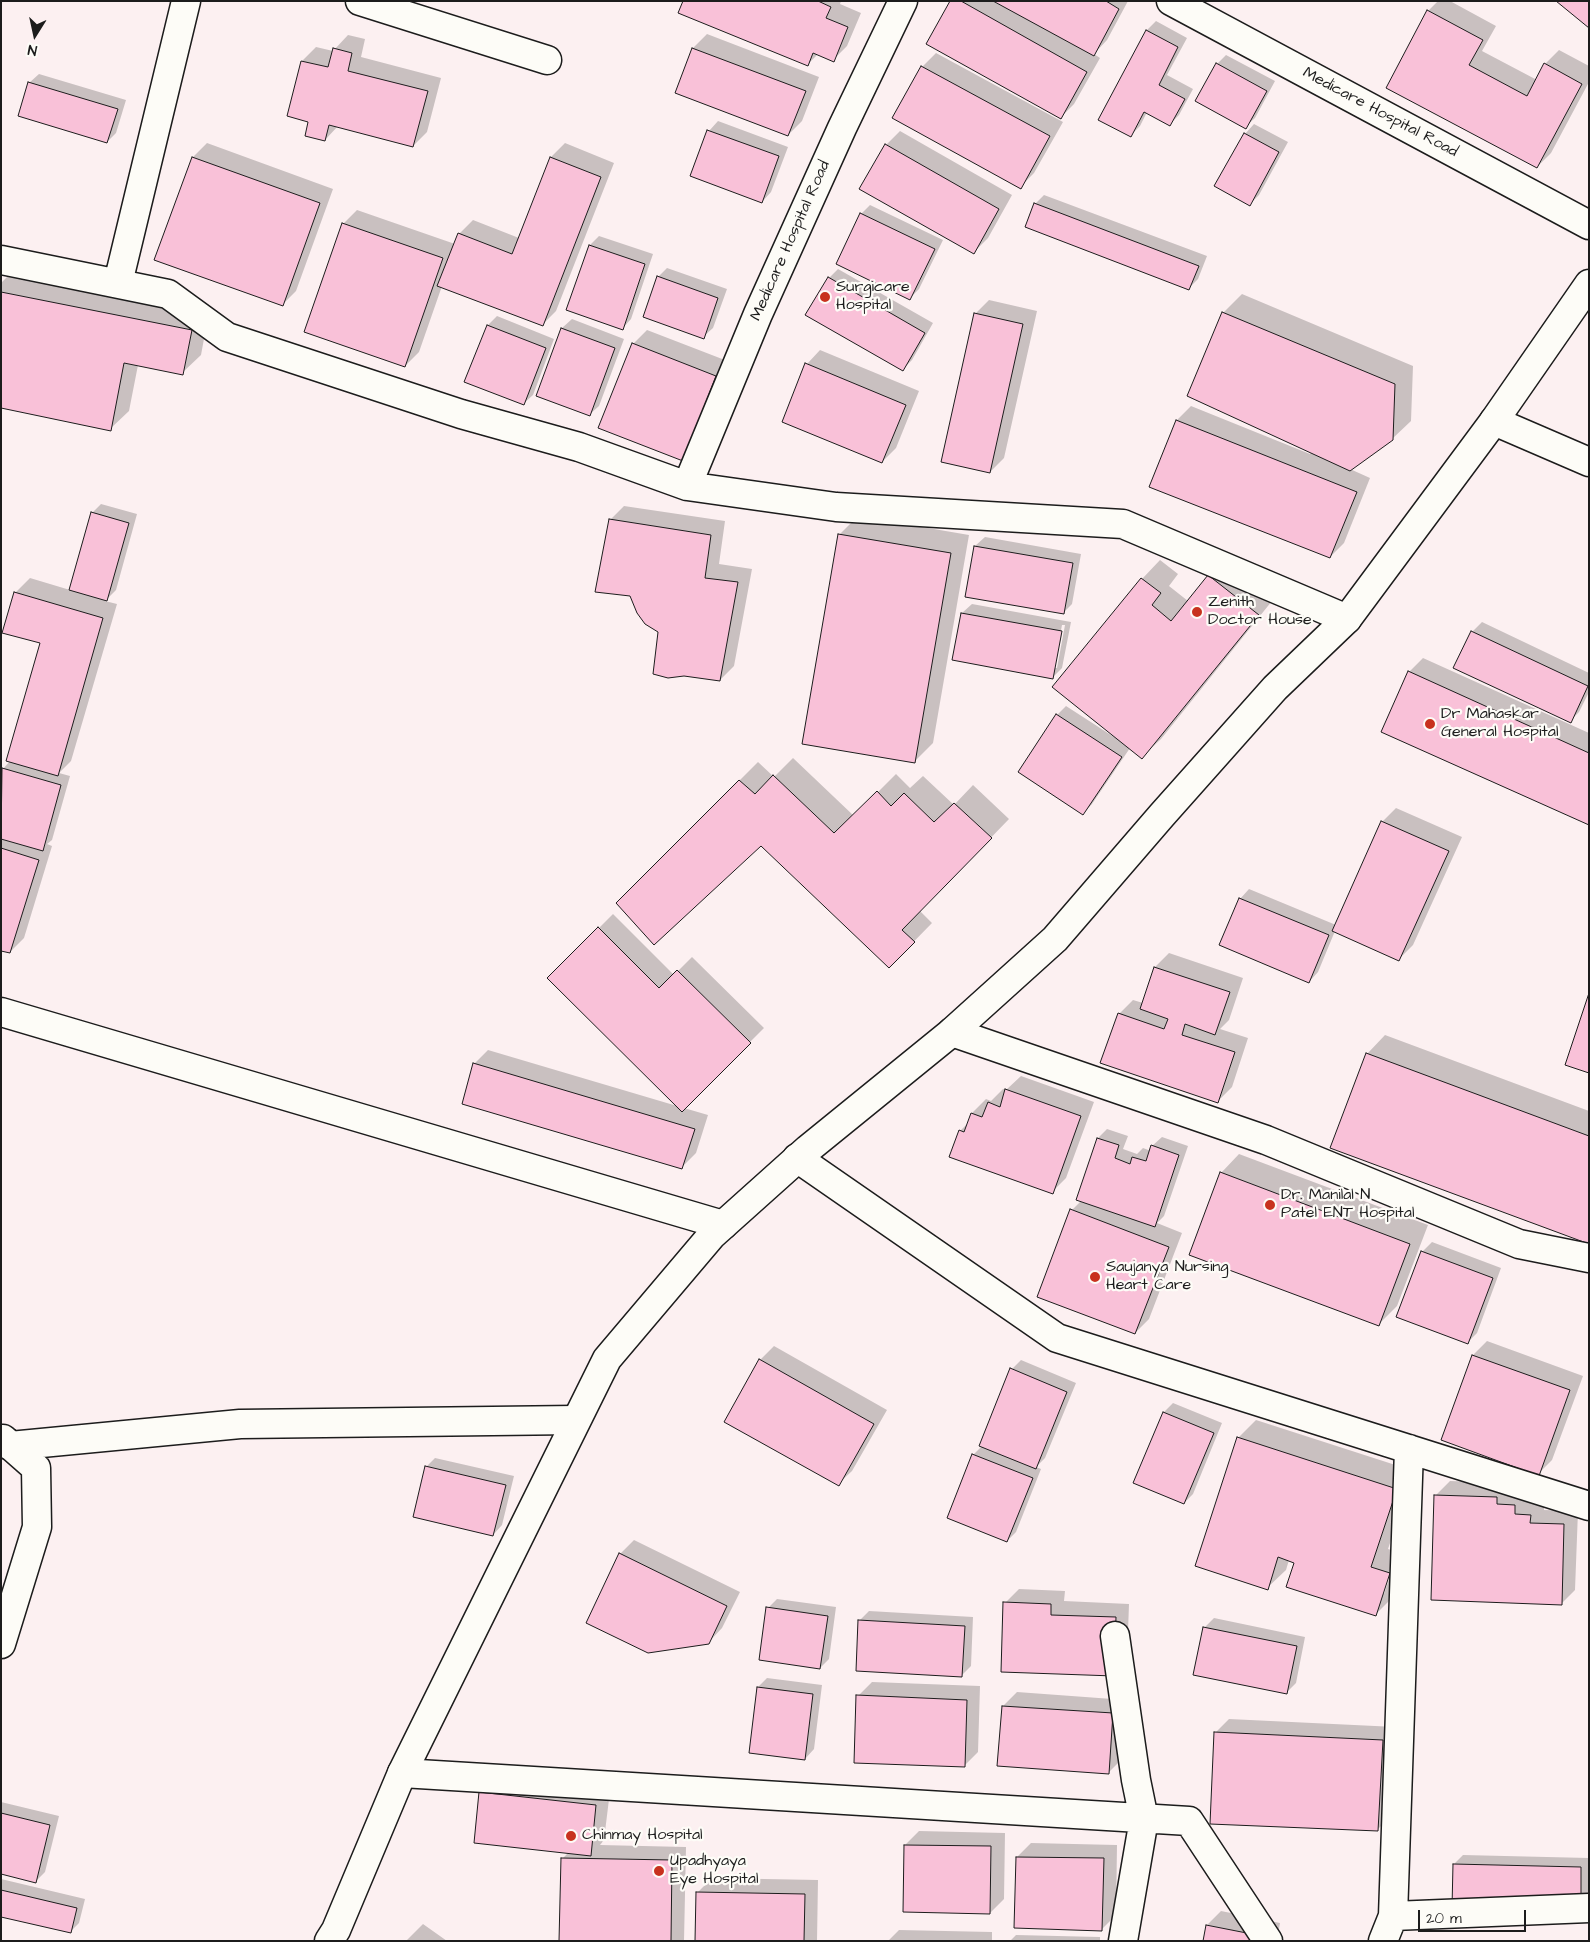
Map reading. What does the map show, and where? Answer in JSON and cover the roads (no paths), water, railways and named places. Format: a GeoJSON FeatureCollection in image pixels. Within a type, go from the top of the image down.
{"type":"FeatureCollection","features":[{"type":"Feature","properties":{"kind":"street"},"geometry":{"type":"LineString","coordinates":[[118,283],[186,1]]}},
{"type":"Feature","properties":{"kind":"street"},"geometry":{"type":"LineString","coordinates":[[360,1],[548,60]]}},
{"type":"Feature","properties":{"kind":"street","name":"Medicare Hospital Road"},"geometry":{"type":"LineString","coordinates":[[688,486],[758,314],[842,128],[903,1]]}},
{"type":"Feature","properties":{"kind":"street","name":"Medicare Hospital Road"},"geometry":{"type":"LineString","coordinates":[[1171,1],[1589,225]]}},
{"type":"Feature","properties":{"kind":"street"},"geometry":{"type":"LineString","coordinates":[[1,260],[168,294],[227,336],[461,414],[579,446],[688,486],[836,507],[1123,524],[1348,619]]}},
{"type":"Feature","properties":{"kind":"street"},"geometry":{"type":"LineString","coordinates":[[329,1941],[336,1930],[402,1773],[606,1359],[712,1235],[797,1158],[952,1032],[1055,939],[1275,688],[1348,619],[1494,421],[1589,284]]}},
{"type":"Feature","properties":{"kind":"street"},"geometry":{"type":"LineString","coordinates":[[1494,421],[1589,462]]}},
{"type":"Feature","properties":{"kind":"street"},"geometry":{"type":"LineString","coordinates":[[1,1012],[723,1225]]}},
{"type":"Feature","properties":{"kind":"street"},"geometry":{"type":"LineString","coordinates":[[952,1032],[1266,1140],[1519,1244],[1589,1258]]}},
{"type":"Feature","properties":{"kind":"street"},"geometry":{"type":"LineString","coordinates":[[797,1158],[1057,1338],[1589,1506]]}},
{"type":"Feature","properties":{"kind":"street"},"geometry":{"type":"LineString","coordinates":[[6,1442],[240,1424],[576,1420]]}},
{"type":"Feature","properties":{"kind":"street"},"geometry":{"type":"LineString","coordinates":[[1,1644],[37,1527],[36,1468],[6,1442]]}},
{"type":"Feature","properties":{"kind":"street"},"geometry":{"type":"LineString","coordinates":[[1409,1449],[1388,1929],[1589,1908]]}},
{"type":"Feature","properties":{"kind":"street"},"geometry":{"type":"LineString","coordinates":[[1115,1636],[1136,1780],[1144,1819],[1123,1941]]}},
{"type":"Feature","properties":{"kind":"street"},"geometry":{"type":"LineString","coordinates":[[402,1773],[1189,1821],[1268,1941]]}},
{"type":"Feature","properties":{"kind":"place","name":"Surgicare Hospital"},"geometry":{"type":"Point","coordinates":[825,297]}},
{"type":"Feature","properties":{"kind":"place","name":"Zenith Doctor House"},"geometry":{"type":"Point","coordinates":[1197,612]}},
{"type":"Feature","properties":{"kind":"place","name":"Dr Mahaskar General Hospital"},"geometry":{"type":"Point","coordinates":[1430,724]}},
{"type":"Feature","properties":{"kind":"place","name":"Dr. Manilal N Patel ENT Hospital"},"geometry":{"type":"Point","coordinates":[1270,1205]}},
{"type":"Feature","properties":{"kind":"place","name":"Saujanya Nursing Heart Care"},"geometry":{"type":"Point","coordinates":[1095,1277]}},
{"type":"Feature","properties":{"kind":"place","name":"Chinmay Hospital"},"geometry":{"type":"Point","coordinates":[571,1836]}},
{"type":"Feature","properties":{"kind":"place","name":"Upadhyaya Eye Hospital"},"geometry":{"type":"Point","coordinates":[659,1871]}}]}
